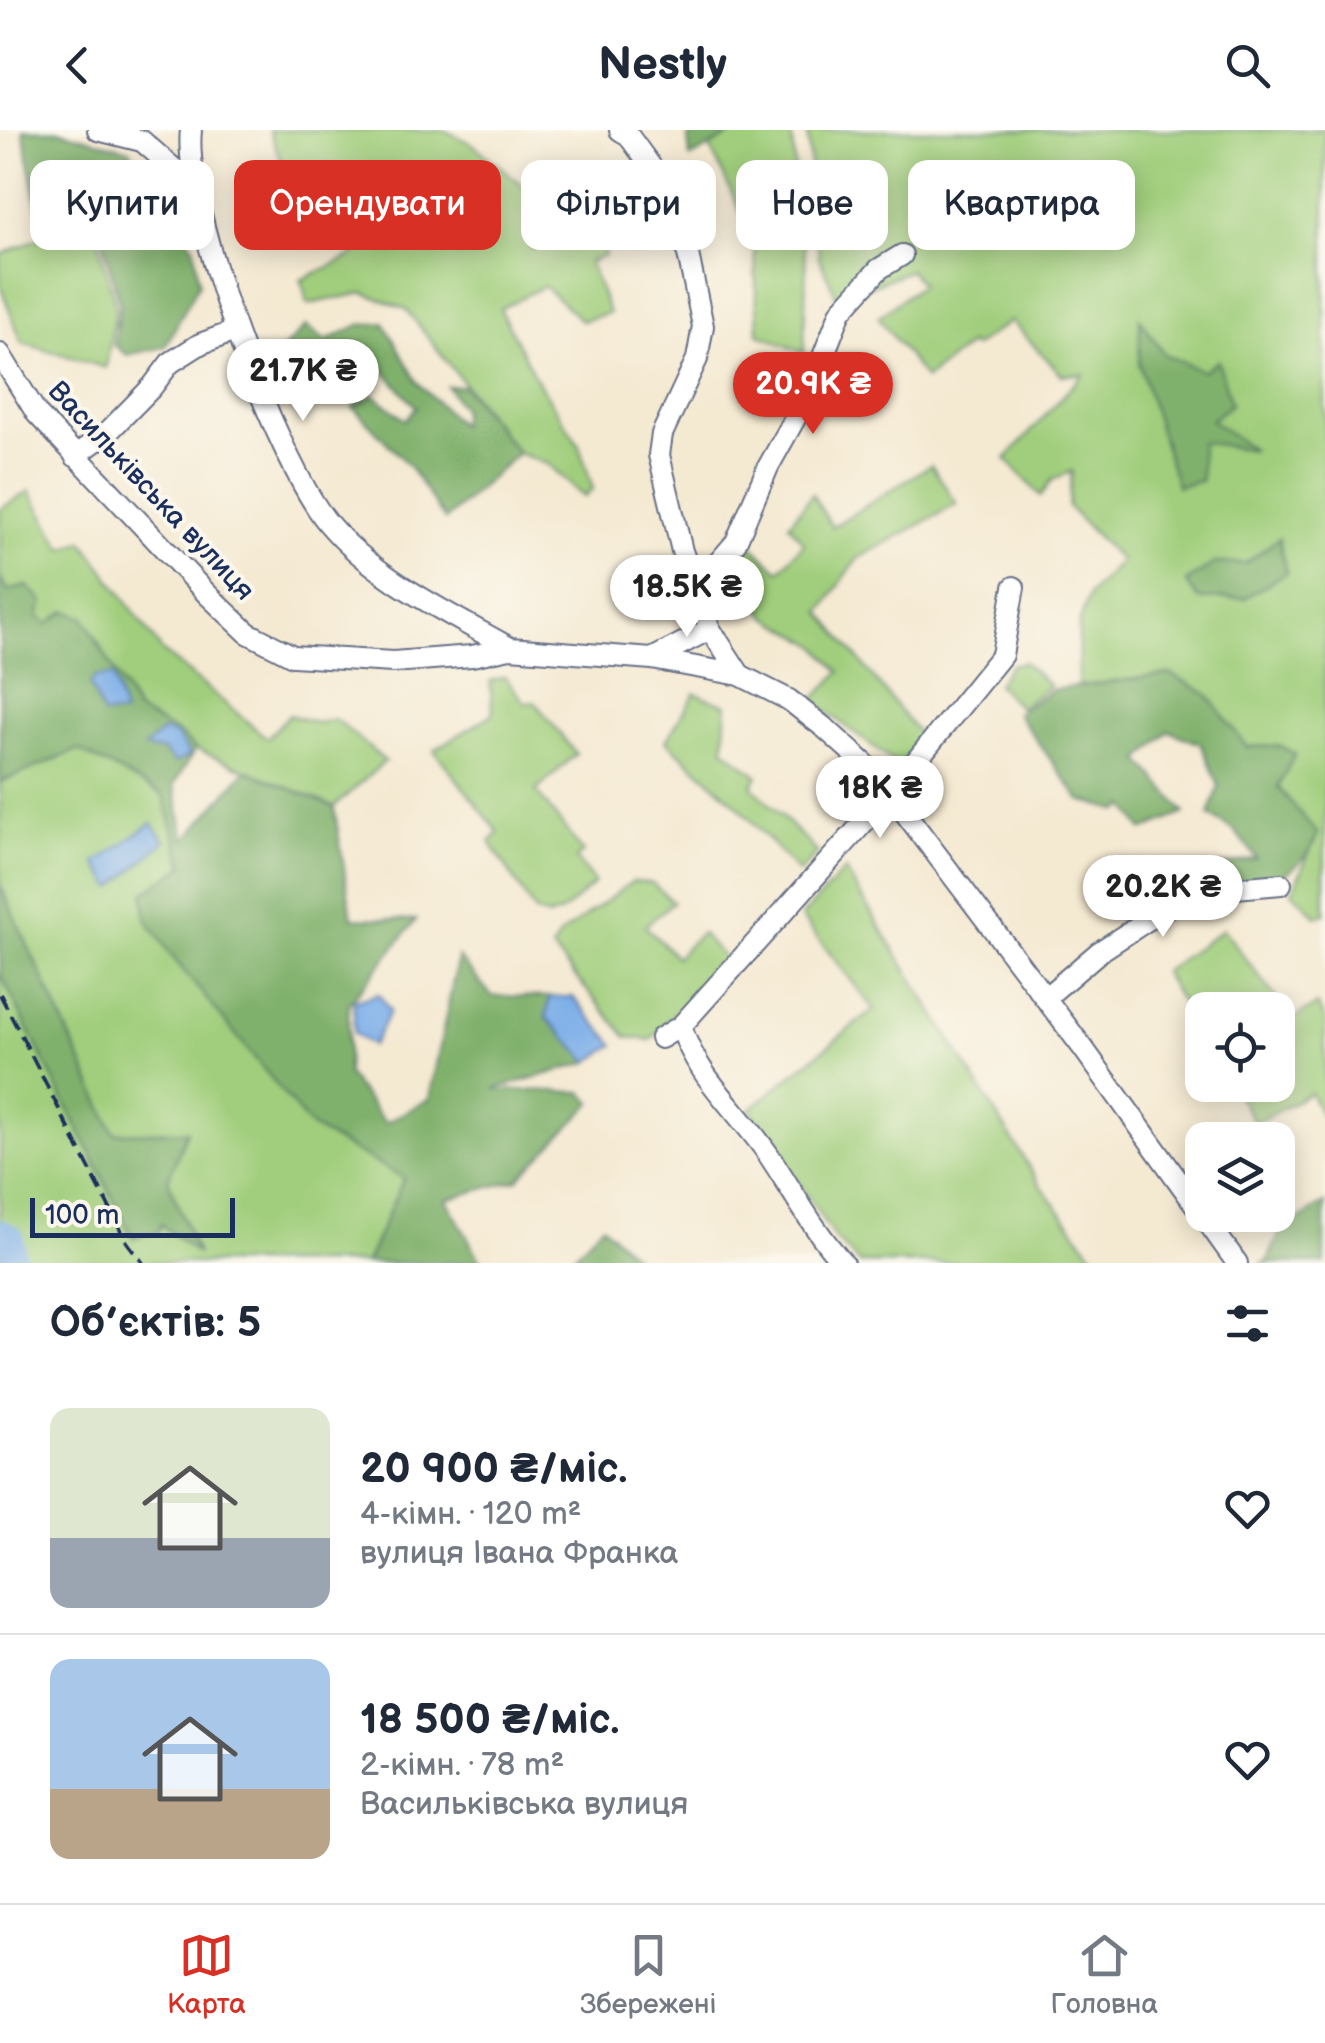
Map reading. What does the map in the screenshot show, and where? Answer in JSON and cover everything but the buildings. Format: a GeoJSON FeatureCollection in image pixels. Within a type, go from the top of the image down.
{"type":"FeatureCollection","features":[{"type":"Feature","properties":{"kind":"street"},"geometry":{"type":"LineString","coordinates":[[98,130],[142,141],[164,160]]}},
{"type":"Feature","properties":{"kind":"street"},"geometry":{"type":"LineString","coordinates":[[191,130],[194,160]]}},
{"type":"Feature","properties":{"kind":"street"},"geometry":{"type":"LineString","coordinates":[[620,130],[655,172],[688,254],[703,326],[697,360],[666,422],[659,455],[682,551],[710,629],[740,675]]}},
{"type":"Feature","properties":{"kind":"street"},"geometry":{"type":"LineString","coordinates":[[213,250],[235,331],[293,464],[327,522],[400,585],[510,648]]}},
{"type":"Feature","properties":{"kind":"street"},"geometry":{"type":"LineString","coordinates":[[697,587],[736,542],[768,467],[808,397],[841,311],[879,269],[902,255]]}},
{"type":"Feature","properties":{"kind":"street"},"geometry":{"type":"LineString","coordinates":[[76,456],[108,432],[152,387],[170,362],[200,344],[235,331]]}},
{"type":"Feature","properties":{"kind":"street","name":"Васильківська вулиця"},"geometry":{"type":"LineString","coordinates":[[0,354],[37,414],[76,456],[248,633],[293,656],[393,662],[472,656],[510,648],[652,659],[740,675],[789,700],[866,764],[890,793],[1237,1263]]}},
{"type":"Feature","properties":{"kind":"street"},"geometry":{"type":"LineString","coordinates":[[661,1038],[681,1026],[890,793],[1002,655],[1014,587]]}},
{"type":"Feature","properties":{"kind":"street"},"geometry":{"type":"LineString","coordinates":[[652,659],[710,629]]}},
{"type":"Feature","properties":{"kind":"street"},"geometry":{"type":"LineString","coordinates":[[1045,998],[1099,952],[1190,892],[1281,884]]}},
{"type":"Feature","properties":{"kind":"street"},"geometry":{"type":"LineString","coordinates":[[681,1026],[688,1049],[843,1263]]}},
{"type":"Feature","properties":{"kind":"green space"},"geometry":{"type":"Polygon","coordinates":[[[23,130],[57,130],[130,150],[136,160],[30,160],[30,168],[23,130]]]}},
{"type":"Feature","properties":{"kind":"green space"},"geometry":{"type":"Polygon","coordinates":[[[269,130],[444,130],[474,145],[492,160],[281,160],[269,130]]]}},
{"type":"Feature","properties":{"kind":"green space"},"geometry":{"type":"Polygon","coordinates":[[[702,130],[739,130],[690,158],[688,138],[702,130]]]}},
{"type":"Feature","properties":{"kind":"green space"},"geometry":{"type":"Polygon","coordinates":[[[739,130],[791,130],[794,160],[736,160],[736,202],[710,147],[739,130]]]}},
{"type":"Feature","properties":{"kind":"green space"},"geometry":{"type":"Polygon","coordinates":[[[807,130],[1325,130],[1325,914],[1316,916],[1292,892],[1317,834],[1278,787],[1295,754],[1280,746],[1247,747],[1207,694],[1171,674],[1078,688],[1079,624],[1089,595],[1121,561],[1068,507],[1072,471],[1052,480],[1041,496],[1006,459],[1083,374],[1062,375],[1011,321],[973,347],[970,344],[925,379],[878,317],[921,285],[910,270],[838,300],[819,258],[818,250],[888,250],[888,160],[810,160],[807,130]]]}},
{"type":"Feature","properties":{"kind":"green space"},"geometry":{"type":"Polygon","coordinates":[[[501,167],[521,184],[521,250],[604,250],[605,256],[589,262],[609,313],[582,321],[544,286],[500,309],[535,377],[579,445],[593,489],[584,497],[549,465],[518,453],[406,309],[364,293],[308,304],[301,280],[354,255],[352,250],[501,250],[501,167]]]}},
{"type":"Feature","properties":{"kind":"green space"},"geometry":{"type":"Polygon","coordinates":[[[30,242],[30,250],[101,250],[116,308],[106,368],[22,343],[0,285],[0,255],[30,242]]]}},
{"type":"Feature","properties":{"kind":"green space"},"geometry":{"type":"Polygon","coordinates":[[[106,250],[195,250],[199,283],[165,347],[127,355],[114,345],[120,306],[106,250]]]}},
{"type":"Feature","properties":{"kind":"green space"},"geometry":{"type":"Polygon","coordinates":[[[754,250],[804,250],[804,353],[758,334],[754,250]]]}},
{"type":"Feature","properties":{"kind":"green space"},"geometry":{"type":"Polygon","coordinates":[[[1140,319],[1165,355],[1203,371],[1218,361],[1231,404],[1211,420],[1253,450],[1201,442],[1201,481],[1177,486],[1139,363],[1140,319]]]}},
{"type":"Feature","properties":{"kind":"green space"},"geometry":{"type":"Polygon","coordinates":[[[384,323],[418,383],[460,425],[462,410],[447,386],[463,386],[518,453],[445,520],[410,467],[353,407],[374,395],[405,420],[416,407],[369,353],[363,365],[367,386],[333,387],[284,348],[306,326],[326,341],[359,325],[384,323]]]}},
{"type":"Feature","properties":{"kind":"green space"},"geometry":{"type":"Polygon","coordinates":[[[931,465],[957,504],[857,559],[821,612],[921,737],[899,766],[812,701],[840,672],[817,646],[766,616],[754,597],[726,570],[752,546],[779,571],[804,543],[789,524],[812,494],[832,527],[931,465]]]}},
{"type":"Feature","properties":{"kind":"green space"},"geometry":{"type":"Polygon","coordinates":[[[30,491],[63,549],[83,541],[162,651],[267,738],[289,715],[318,723],[335,719],[385,761],[334,807],[196,749],[178,733],[137,711],[84,618],[47,625],[8,591],[0,577],[0,509],[30,491]]]}},
{"type":"Feature","properties":{"kind":"green space"},"geometry":{"type":"Polygon","coordinates":[[[1279,538],[1286,573],[1245,598],[1199,599],[1186,582],[1215,563],[1246,563],[1279,538]]]}},
{"type":"Feature","properties":{"kind":"green space"},"geometry":{"type":"Polygon","coordinates":[[[0,577],[8,591],[27,586],[43,601],[38,616],[47,624],[66,611],[84,618],[137,711],[178,733],[196,749],[174,784],[185,840],[246,770],[334,807],[352,918],[416,920],[349,1004],[347,1074],[385,1123],[429,1099],[458,957],[492,996],[550,997],[546,1017],[589,1062],[495,1089],[582,1092],[592,1103],[517,1180],[446,1199],[482,1263],[366,1263],[404,1178],[311,1127],[170,954],[146,918],[144,893],[184,866],[163,795],[78,750],[0,782],[0,577]]]}},
{"type":"Feature","properties":{"kind":"green space"},"geometry":{"type":"Polygon","coordinates":[[[1023,662],[1050,686],[1020,708],[997,684],[1010,665],[1023,662]]]}},
{"type":"Feature","properties":{"kind":"green space"},"geometry":{"type":"Polygon","coordinates":[[[1170,674],[1207,694],[1247,747],[1280,746],[1295,754],[1278,787],[1318,834],[1297,865],[1284,874],[1256,882],[1202,885],[1200,871],[1256,858],[1234,830],[1209,815],[1219,786],[1201,744],[1169,731],[1140,760],[1185,813],[1143,830],[1125,805],[1120,811],[1080,800],[1017,713],[1052,690],[1170,674]]]}},
{"type":"Feature","properties":{"kind":"green space"},"geometry":{"type":"Polygon","coordinates":[[[505,677],[525,703],[535,702],[576,754],[536,791],[583,852],[576,859],[595,883],[562,912],[548,917],[535,912],[490,842],[499,833],[434,750],[493,714],[490,681],[505,677]]]}},
{"type":"Feature","properties":{"kind":"green space"},"geometry":{"type":"Polygon","coordinates":[[[695,693],[727,705],[724,749],[758,776],[752,786],[818,853],[799,873],[735,803],[666,741],[695,693]]]}},
{"type":"Feature","properties":{"kind":"green space"},"geometry":{"type":"Polygon","coordinates":[[[78,749],[163,795],[184,866],[144,893],[311,1127],[404,1178],[366,1263],[0,1263],[0,973],[133,1237],[161,1224],[196,1251],[168,1180],[114,1133],[0,885],[0,782],[78,749]]]}},
{"type":"Feature","properties":{"kind":"green space"},"geometry":{"type":"Polygon","coordinates":[[[845,870],[1039,1183],[1100,1263],[859,1263],[834,1237],[750,1109],[874,1009],[801,917],[845,870]]]}},
{"type":"Feature","properties":{"kind":"green space"},"geometry":{"type":"Polygon","coordinates":[[[633,881],[652,883],[673,902],[645,926],[676,957],[701,933],[726,960],[651,1040],[627,1037],[552,949],[561,934],[633,881]]]}},
{"type":"Feature","properties":{"kind":"green space"},"geometry":{"type":"Polygon","coordinates":[[[0,885],[114,1133],[187,1131],[168,1180],[197,1254],[161,1224],[158,1232],[133,1238],[0,973],[0,885]]]}},
{"type":"Feature","properties":{"kind":"green space"},"geometry":{"type":"Polygon","coordinates":[[[1223,929],[1271,992],[1185,992],[1185,1009],[1163,972],[1223,929]]]}},
{"type":"Feature","properties":{"kind":"green space"},"geometry":{"type":"Polygon","coordinates":[[[1317,1005],[1325,1019],[1325,1123],[1310,1093],[1295,1101],[1295,1017],[1317,1005]]]}},
{"type":"Feature","properties":{"kind":"green space"},"geometry":{"type":"Polygon","coordinates":[[[1242,1102],[1294,1102],[1257,1122],[1242,1102]]]}},
{"type":"Feature","properties":{"kind":"green space"},"geometry":{"type":"Polygon","coordinates":[[[1325,1203],[1325,1263],[1263,1263],[1280,1232],[1295,1232],[1295,1221],[1325,1203]]]}},
{"type":"Feature","properties":{"kind":"green space"},"geometry":{"type":"Polygon","coordinates":[[[602,1225],[641,1263],[567,1263],[602,1225]]]}},
{"type":"Feature","properties":{"kind":"water"},"geometry":{"type":"Polygon","coordinates":[[[113,676],[124,714],[103,715],[90,684],[96,677],[113,676]]]}},
{"type":"Feature","properties":{"kind":"water"},"geometry":{"type":"Polygon","coordinates":[[[163,731],[176,735],[190,755],[175,763],[164,751],[144,748],[163,731]]]}},
{"type":"Feature","properties":{"kind":"water"},"geometry":{"type":"Polygon","coordinates":[[[152,823],[165,841],[113,888],[96,863],[152,823]]]}},
{"type":"Feature","properties":{"kind":"water"},"geometry":{"type":"Polygon","coordinates":[[[379,994],[390,1011],[372,1046],[354,1033],[354,1001],[379,994]]]}},
{"type":"Feature","properties":{"kind":"water"},"geometry":{"type":"Polygon","coordinates":[[[550,997],[573,997],[615,1045],[589,1062],[546,1017],[550,997]]]}},
{"type":"Feature","properties":{"kind":"waterway"},"geometry":{"type":"LineString","coordinates":[[0,1232],[11,1237],[14,1263]]}},
{"type":"Feature","properties":{"kind":"railway"},"geometry":{"type":"LineString","coordinates":[[0,994],[127,1242],[143,1263]]}}]}
